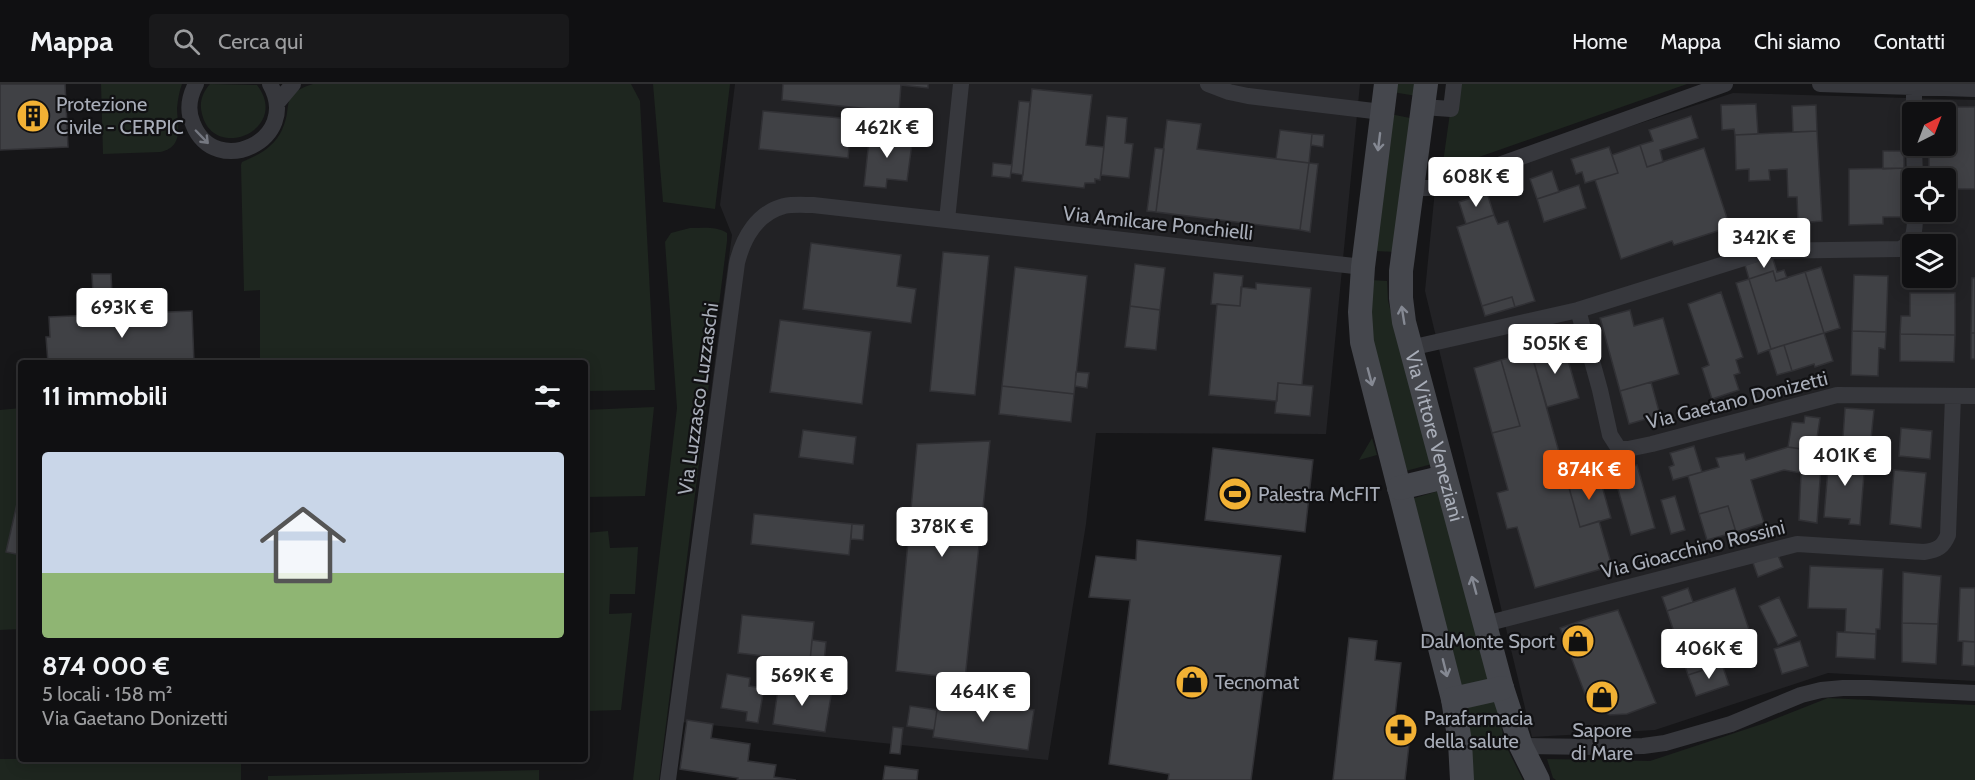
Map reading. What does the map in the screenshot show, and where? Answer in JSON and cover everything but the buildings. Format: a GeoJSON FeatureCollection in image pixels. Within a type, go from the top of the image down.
{"type":"FeatureCollection","features":[{"type":"Feature","properties":{"kind":"main road"},"geometry":{"type":"LineString","coordinates":[[1424,96],[1384,100],[1363,267],[1360,305],[1362,342],[1453,699],[1460,742],[1462,780]]}},
{"type":"Feature","properties":{"kind":"main road","name":"Via Vittore Veneziani"},"geometry":{"type":"LineString","coordinates":[[1424,96],[1401,271],[1401,298],[1410,348],[1502,688],[1521,746],[1538,780]]}},
{"type":"Feature","properties":{"kind":"main road"},"geometry":{"type":"LineString","coordinates":[[1363,267],[1401,271]]}},
{"type":"Feature","properties":{"kind":"main road"},"geometry":{"type":"LineString","coordinates":[[1398,488],[1445,477]]}},
{"type":"Feature","properties":{"kind":"main road"},"geometry":{"type":"LineString","coordinates":[[1453,699],[1502,688]]}},
{"type":"Feature","properties":{"kind":"street"},"geometry":{"type":"LineString","coordinates":[[196,84],[189,104],[192,122],[201,138],[222,150],[234,151],[246,149],[262,141],[273,126],[277,103],[270,84]]}},
{"type":"Feature","properties":{"kind":"street"},"geometry":{"type":"LineString","coordinates":[[277,103],[293,84]]}},
{"type":"Feature","properties":{"kind":"street"},"geometry":{"type":"LineString","coordinates":[[947,220],[961,84]]}},
{"type":"Feature","properties":{"kind":"street"},"geometry":{"type":"LineString","coordinates":[[1208,84],[1248,96],[1384,100]]}},
{"type":"Feature","properties":{"kind":"street"},"geometry":{"type":"LineString","coordinates":[[1424,96],[1450,108],[1454,84]]}},
{"type":"Feature","properties":{"kind":"street"},"geometry":{"type":"LineString","coordinates":[[1412,188],[1431,188],[1454,181],[1725,84]]}},
{"type":"Feature","properties":{"kind":"street"},"geometry":{"type":"LineString","coordinates":[[1820,84],[1975,89]]}},
{"type":"Feature","properties":{"kind":"street"},"geometry":{"type":"LineString","coordinates":[[1914,87],[1914,102]]}},
{"type":"Feature","properties":{"kind":"street","name":"Via Luzzasco Luzzaschi"},"geometry":{"type":"LineString","coordinates":[[668,780],[737,263],[748,233],[767,215],[784,206],[794,205],[947,220]]}},
{"type":"Feature","properties":{"kind":"street","name":"Via Amilcare Ponchielli"},"geometry":{"type":"LineString","coordinates":[[947,220],[1363,267]]}},
{"type":"Feature","properties":{"kind":"street"},"geometry":{"type":"LineString","coordinates":[[1410,348],[1578,310],[1766,251],[1900,249],[1908,246],[1913,238],[1914,222]]}},
{"type":"Feature","properties":{"kind":"street","name":"Via Gaetano Donizetti"},"geometry":{"type":"LineString","coordinates":[[1578,310],[1610,435],[1619,449],[1652,444],[1837,395],[1975,396]]}},
{"type":"Feature","properties":{"kind":"street","name":"Via Gioacchino Rossini"},"geometry":{"type":"LineString","coordinates":[[1485,624],[1797,544],[1924,552],[1936,550],[1943,545],[1948,535],[1953,396]]}},
{"type":"Feature","properties":{"kind":"street"},"geometry":{"type":"LineString","coordinates":[[1521,746],[1595,747],[1665,743],[1731,724],[1801,695],[1821,690],[1861,688],[1975,693]]}},
{"type":"Feature","properties":{"kind":"shaded area"},"geometry":{"type":"Polygon","coordinates":[[[101,84],[182,84],[177,108],[178,134],[173,145],[160,152],[103,154],[101,84]]]}},
{"type":"Feature","properties":{"kind":"shaded area"},"geometry":{"type":"Polygon","coordinates":[[[210,84],[257,85],[265,101],[264,115],[258,126],[247,134],[234,138],[220,136],[209,129],[202,114],[201,102],[210,84]]]}},
{"type":"Feature","properties":{"kind":"shaded area"},"geometry":{"type":"Polygon","coordinates":[[[313,84],[631,84],[640,101],[655,390],[588,391],[588,360],[260,360],[260,290],[244,291],[241,165],[242,162],[270,146],[279,136],[291,97],[302,88],[313,84]]]}},
{"type":"Feature","properties":{"kind":"shaded area"},"geometry":{"type":"Polygon","coordinates":[[[653,84],[730,84],[715,209],[663,202],[653,84]]]}},
{"type":"Feature","properties":{"kind":"shaded area"},"geometry":{"type":"Polygon","coordinates":[[[735,84],[1360,84],[1326,434],[1096,433],[1086,524],[1048,760],[671,721],[732,235],[720,205],[735,84]]]}},
{"type":"Feature","properties":{"kind":"shaded area"},"geometry":{"type":"Polygon","coordinates":[[[1393,84],[1418,84],[1417,96],[1392,92],[1393,84]]]}},
{"type":"Feature","properties":{"kind":"shaded area"},"geometry":{"type":"Polygon","coordinates":[[[1454,84],[1687,84],[1442,170],[1454,84]]]}},
{"type":"Feature","properties":{"kind":"shaded area"},"geometry":{"type":"Polygon","coordinates":[[[1733,93],[1975,100],[1975,681],[1828,673],[1655,730],[1532,737],[1425,291],[1435,190],[1733,93]]]}},
{"type":"Feature","properties":{"kind":"shaded area"},"geometry":{"type":"Polygon","coordinates":[[[1390,114],[1410,118],[1396,252],[1375,251],[1390,114]]]}},
{"type":"Feature","properties":{"kind":"shaded area"},"geometry":{"type":"Polygon","coordinates":[[[690,228],[719,229],[727,233],[727,241],[659,780],[633,780],[677,408],[665,242],[671,233],[690,228]]]}},
{"type":"Feature","properties":{"kind":"shaded area"},"geometry":{"type":"Polygon","coordinates":[[[1370,280],[1387,281],[1388,301],[1432,464],[1402,472],[1370,344],[1370,280]]]}},
{"type":"Feature","properties":{"kind":"shaded area"},"geometry":{"type":"Polygon","coordinates":[[[654,407],[645,496],[588,497],[588,410],[654,407]]]}},
{"type":"Feature","properties":{"kind":"shaded area"},"geometry":{"type":"Polygon","coordinates":[[[18,408],[18,499],[6,552],[18,554],[18,629],[0,630],[0,410],[18,408]]]}},
{"type":"Feature","properties":{"kind":"shaded area"},"geometry":{"type":"Polygon","coordinates":[[[1372,438],[1377,455],[1359,460],[1372,438]]]}},
{"type":"Feature","properties":{"kind":"shaded area"},"geometry":{"type":"Polygon","coordinates":[[[1442,490],[1492,679],[1459,688],[1411,499],[1442,490]]]}},
{"type":"Feature","properties":{"kind":"shaded area"},"geometry":{"type":"Polygon","coordinates":[[[608,531],[610,548],[638,547],[635,594],[610,594],[609,614],[632,613],[621,710],[588,711],[588,533],[608,531]]]}},
{"type":"Feature","properties":{"kind":"shaded area"},"geometry":{"type":"Polygon","coordinates":[[[1828,698],[1975,705],[1975,780],[1556,780],[1553,778],[1547,759],[1650,761],[1765,723],[1828,698]]]}},
{"type":"Feature","properties":{"kind":"shaded area"},"geometry":{"type":"Polygon","coordinates":[[[1496,700],[1505,744],[1523,780],[1472,780],[1462,708],[1496,700]]]}},
{"type":"Feature","properties":{"kind":"shaded area"},"geometry":{"type":"Polygon","coordinates":[[[0,759],[18,759],[18,762],[241,762],[241,780],[0,780],[0,759]]]}},
{"type":"Feature","properties":{"kind":"shaded area"},"geometry":{"type":"Polygon","coordinates":[[[539,770],[539,780],[268,780],[268,776],[539,770]]]}},
{"type":"Feature","properties":{"kind":"place","name":"Protezione Civile - CERPIC"},"geometry":{"type":"Point","coordinates":[33,116]}},
{"type":"Feature","properties":{"kind":"place","name":"Palestra McFIT"},"geometry":{"type":"Point","coordinates":[1235,494]}},
{"type":"Feature","properties":{"kind":"place","name":"DalMonte Sport"},"geometry":{"type":"Point","coordinates":[1578,641]}},
{"type":"Feature","properties":{"kind":"place","name":"Tecnomat"},"geometry":{"type":"Point","coordinates":[1192,682]}},
{"type":"Feature","properties":{"kind":"place","name":"Sapore di Mare"},"geometry":{"type":"Point","coordinates":[1602,697]}},
{"type":"Feature","properties":{"kind":"place","name":"Parafarmacia della salute"},"geometry":{"type":"Point","coordinates":[1401,730]}}]}
